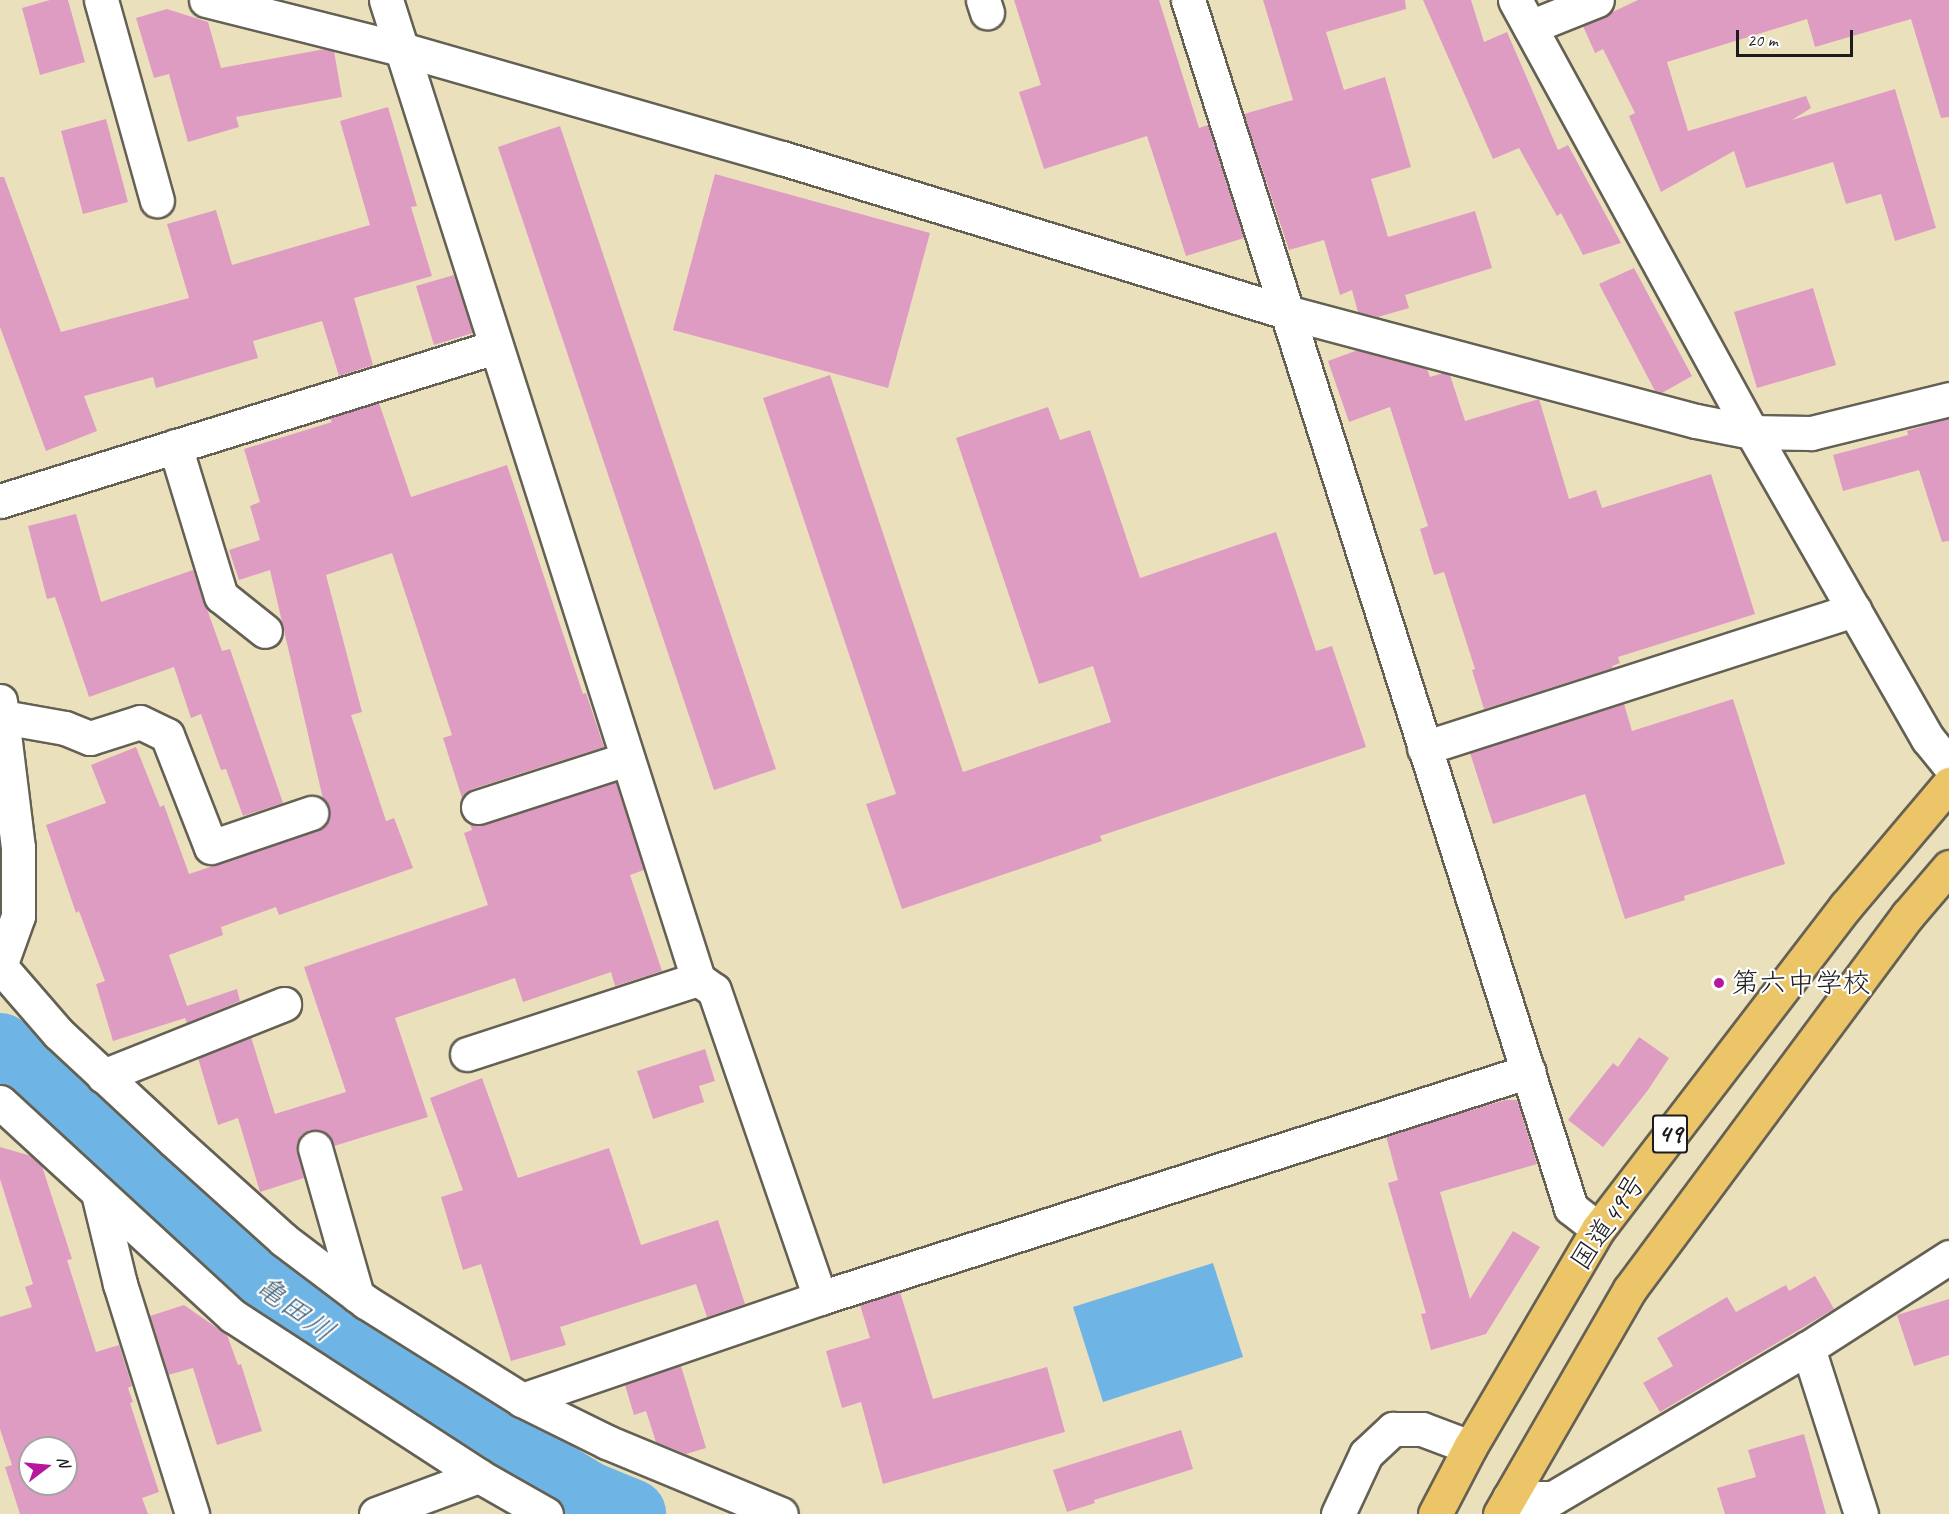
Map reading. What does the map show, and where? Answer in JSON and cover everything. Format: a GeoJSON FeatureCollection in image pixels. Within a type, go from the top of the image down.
{"type":"FeatureCollection","features":[{"type":"Feature","properties":{"kind":"highway","name":"国道49号"},"geometry":{"type":"LineString","coordinates":[[1435,1514],[1470,1447],[1598,1229],[1846,906],[1949,784]]}},
{"type":"Feature","properties":{"kind":"highway","name":"国道49号"},"geometry":{"type":"LineString","coordinates":[[1504,1506],[1629,1289],[1901,924],[1949,867]]}},
{"type":"Feature","properties":{"kind":"street"},"geometry":{"type":"LineString","coordinates":[[100,0],[157,200]]}},
{"type":"Feature","properties":{"kind":"street"},"geometry":{"type":"LineString","coordinates":[[206,0],[401,50],[770,155],[1286,312],[1696,421],[1752,432],[1811,433],[1949,399]]}},
{"type":"Feature","properties":{"kind":"street"},"geometry":{"type":"LineString","coordinates":[[386,0],[698,979],[714,990],[820,1299]]}},
{"type":"Feature","properties":{"kind":"street"},"geometry":{"type":"LineString","coordinates":[[1188,0],[1424,748],[1529,1071],[1570,1208],[1598,1229]]}},
{"type":"Feature","properties":{"kind":"street"},"geometry":{"type":"LineString","coordinates":[[1597,0],[1522,13],[1752,432],[1928,739],[1949,765]]}},
{"type":"Feature","properties":{"kind":"street"},"geometry":{"type":"LineString","coordinates":[[0,501],[495,347]]}},
{"type":"Feature","properties":{"kind":"street"},"geometry":{"type":"LineString","coordinates":[[175,446],[221,596],[265,631]]}},
{"type":"Feature","properties":{"kind":"street"},"geometry":{"type":"LineString","coordinates":[[1424,748],[1854,610]]}},
{"type":"Feature","properties":{"kind":"street"},"geometry":{"type":"LineString","coordinates":[[311,813],[211,847],[167,735],[140,722],[90,738],[2,709],[18,847],[18,916],[0,966],[58,1033],[103,1076],[284,1240],[357,1294],[458,1362],[522,1400],[607,1442],[781,1514]]}},
{"type":"Feature","properties":{"kind":"street"},"geometry":{"type":"LineString","coordinates":[[478,807],[627,759]]}},
{"type":"Feature","properties":{"kind":"street"},"geometry":{"type":"LineString","coordinates":[[468,1054],[698,979]]}},
{"type":"Feature","properties":{"kind":"street"},"geometry":{"type":"LineString","coordinates":[[103,1076],[284,1004]]}},
{"type":"Feature","properties":{"kind":"street"},"geometry":{"type":"LineString","coordinates":[[522,1400],[820,1299],[1529,1071]]}},
{"type":"Feature","properties":{"kind":"street"},"geometry":{"type":"LineString","coordinates":[[0,1102],[233,1316],[479,1476],[546,1514]]}},
{"type":"Feature","properties":{"kind":"street"},"geometry":{"type":"LineString","coordinates":[[315,1148],[357,1294]]}},
{"type":"Feature","properties":{"kind":"street"},"geometry":{"type":"LineString","coordinates":[[98,1193],[120,1284],[192,1514]]}},
{"type":"Feature","properties":{"kind":"street"},"geometry":{"type":"LineString","coordinates":[[1504,1506],[1553,1498],[1808,1348],[1949,1257]]}},
{"type":"Feature","properties":{"kind":"street"},"geometry":{"type":"LineString","coordinates":[[1808,1348],[1860,1514]]}},
{"type":"Feature","properties":{"kind":"street"},"geometry":{"type":"LineString","coordinates":[[1338,1514],[1366,1454],[1393,1429],[1422,1429],[1470,1447]]}},
{"type":"Feature","properties":{"kind":"street"},"geometry":{"type":"LineString","coordinates":[[376,1514],[479,1476]]}},
{"type":"Feature","properties":{"kind":"water"},"geometry":{"type":"Polygon","coordinates":[[[1213,1263],[1243,1357],[1103,1402],[1073,1307],[1213,1263]]]}},
{"type":"Feature","properties":{"kind":"building"},"geometry":{"type":"Polygon","coordinates":[[[50,0],[68,0],[85,62],[40,75],[22,8],[50,0]]]}},
{"type":"Feature","properties":{"kind":"building"},"geometry":{"type":"Polygon","coordinates":[[[1014,0],[1159,0],[1199,128],[1208,125],[1244,238],[1186,256],[1147,136],[1044,169],[1019,92],[1041,85],[1014,0]]]}},
{"type":"Feature","properties":{"kind":"building"},"geometry":{"type":"Polygon","coordinates":[[[1263,0],[1405,0],[1406,9],[1326,32],[1344,90],[1385,77],[1411,167],[1371,179],[1388,237],[1475,211],[1492,268],[1405,295],[1409,308],[1378,317],[1358,312],[1352,290],[1340,295],[1324,240],[1289,250],[1244,114],[1293,100],[1263,0]]]}},
{"type":"Feature","properties":{"kind":"building"},"geometry":{"type":"Polygon","coordinates":[[[1423,0],[1471,0],[1484,42],[1507,32],[1558,150],[1568,145],[1621,243],[1583,255],[1561,213],[1557,216],[1519,148],[1493,159],[1423,0]]]}},
{"type":"Feature","properties":{"kind":"building"},"geometry":{"type":"Polygon","coordinates":[[[1638,0],[1949,0],[1949,117],[1941,118],[1911,19],[1815,47],[1807,19],[1667,62],[1688,131],[1806,96],[1811,108],[1792,120],[1895,89],[1936,228],[1895,241],[1881,194],[1846,204],[1833,162],[1746,188],[1734,151],[1661,192],[1629,116],[1635,113],[1603,49],[1595,53],[1583,26],[1638,0]]]}},
{"type":"Feature","properties":{"kind":"building"},"geometry":{"type":"Polygon","coordinates":[[[167,9],[208,22],[221,68],[325,49],[334,51],[342,97],[236,117],[239,127],[188,142],[169,74],[154,78],[136,18],[167,9]]]}},
{"type":"Feature","properties":{"kind":"building"},"geometry":{"type":"Polygon","coordinates":[[[388,107],[417,206],[411,207],[432,276],[354,298],[373,365],[339,376],[322,321],[253,341],[258,358],[156,388],[153,377],[84,396],[97,431],[46,451],[0,327],[0,177],[4,177],[61,332],[189,298],[167,224],[216,210],[232,265],[370,225],[340,121],[388,107]]]}},
{"type":"Feature","properties":{"kind":"building"},"geometry":{"type":"Polygon","coordinates":[[[106,119],[128,202],[83,214],[61,131],[106,119]]]}},
{"type":"Feature","properties":{"kind":"building"},"geometry":{"type":"Polygon","coordinates":[[[560,126],[776,769],[714,790],[498,147],[560,126]]]}},
{"type":"Feature","properties":{"kind":"building"},"geometry":{"type":"Polygon","coordinates":[[[715,174],[930,233],[888,388],[673,330],[715,174]]]}},
{"type":"Feature","properties":{"kind":"building"},"geometry":{"type":"Polygon","coordinates":[[[1634,268],[1692,376],[1662,393],[1655,391],[1599,284],[1634,268]]]}},
{"type":"Feature","properties":{"kind":"building"},"geometry":{"type":"Polygon","coordinates":[[[454,275],[473,333],[434,345],[416,286],[454,275]]]}},
{"type":"Feature","properties":{"kind":"building"},"geometry":{"type":"Polygon","coordinates":[[[1813,288],[1836,365],[1757,388],[1734,312],[1813,288]]]}},
{"type":"Feature","properties":{"kind":"building"},"geometry":{"type":"Polygon","coordinates":[[[1358,350],[1427,369],[1430,377],[1443,373],[1450,375],[1465,421],[1539,399],[1569,499],[1596,490],[1602,508],[1711,474],[1755,614],[1618,657],[1620,663],[1612,666],[1613,668],[1484,709],[1472,670],[1475,669],[1444,572],[1434,575],[1420,529],[1428,526],[1390,407],[1349,422],[1328,361],[1358,350]]]}},
{"type":"Feature","properties":{"kind":"building"},"geometry":{"type":"Polygon","coordinates":[[[830,375],[963,772],[1111,722],[1093,666],[1039,684],[956,438],[1048,407],[1060,440],[1090,430],[1140,578],[1276,532],[1316,651],[1332,646],[1366,747],[1100,836],[1102,841],[902,909],[866,804],[896,794],[763,398],[830,375]]]}},
{"type":"Feature","properties":{"kind":"building"},"geometry":{"type":"Polygon","coordinates":[[[379,403],[411,497],[507,465],[583,694],[586,693],[604,747],[472,789],[462,798],[443,738],[452,735],[392,553],[326,575],[362,712],[351,715],[386,821],[394,818],[413,868],[279,915],[276,907],[221,927],[223,935],[169,955],[187,1006],[237,989],[240,1001],[187,1023],[185,1018],[113,1041],[96,984],[105,981],[79,911],[76,913],[46,825],[106,803],[91,765],[136,747],[160,807],[164,805],[189,874],[317,831],[325,825],[329,817],[329,808],[323,799],[270,570],[239,580],[229,550],[260,540],[250,506],[260,502],[244,449],[332,422],[330,418],[379,403]]]}},
{"type":"Feature","properties":{"kind":"building"},"geometry":{"type":"Polygon","coordinates":[[[1949,418],[1949,541],[1942,542],[1919,470],[1843,491],[1833,455],[1908,435],[1907,431],[1949,418]]]}},
{"type":"Feature","properties":{"kind":"building"},"geometry":{"type":"Polygon","coordinates":[[[76,514],[101,602],[193,570],[222,651],[230,649],[283,803],[243,816],[226,769],[221,770],[201,714],[191,718],[174,667],[89,697],[55,597],[47,599],[28,526],[76,514]]]}},
{"type":"Feature","properties":{"kind":"building"},"geometry":{"type":"Polygon","coordinates":[[[1733,699],[1785,864],[1684,896],[1685,900],[1625,919],[1585,794],[1493,824],[1470,753],[1624,704],[1632,731],[1733,699]]]}},
{"type":"Feature","properties":{"kind":"building"},"geometry":{"type":"Polygon","coordinates":[[[616,782],[644,870],[630,875],[662,971],[615,986],[611,972],[523,1002],[515,978],[395,1018],[428,1117],[334,1146],[328,1134],[319,1130],[309,1130],[301,1135],[297,1144],[304,1178],[260,1192],[238,1118],[218,1125],[198,1058],[251,1037],[275,1114],[346,1092],[304,967],[488,905],[464,833],[472,830],[470,824],[484,825],[616,782]]]}},
{"type":"Feature","properties":{"kind":"building"},"geometry":{"type":"Polygon","coordinates":[[[1639,1037],[1669,1058],[1648,1090],[1603,1147],[1568,1120],[1613,1063],[1618,1067],[1639,1037]]]}},
{"type":"Feature","properties":{"kind":"building"},"geometry":{"type":"Polygon","coordinates":[[[705,1049],[715,1081],[699,1086],[704,1102],[653,1119],[637,1071],[705,1049]]]}},
{"type":"Feature","properties":{"kind":"building"},"geometry":{"type":"Polygon","coordinates":[[[482,1078],[518,1178],[609,1148],[641,1245],[718,1220],[745,1304],[707,1317],[696,1284],[560,1327],[566,1345],[511,1361],[481,1264],[463,1270],[441,1197],[463,1190],[430,1098],[482,1078]]]}},
{"type":"Feature","properties":{"kind":"building"},"geometry":{"type":"Polygon","coordinates":[[[1505,1100],[1517,1100],[1537,1164],[1440,1192],[1470,1299],[1513,1231],[1540,1247],[1486,1334],[1431,1350],[1421,1314],[1426,1313],[1388,1183],[1398,1180],[1386,1136],[1505,1100]]]}},
{"type":"Feature","properties":{"kind":"building"},"geometry":{"type":"Polygon","coordinates":[[[0,1147],[31,1156],[42,1166],[72,1259],[67,1260],[96,1352],[119,1345],[132,1386],[128,1388],[133,1402],[130,1403],[159,1492],[142,1498],[148,1514],[20,1514],[5,1467],[12,1465],[0,1429],[0,1317],[32,1307],[25,1287],[33,1284],[0,1179],[0,1147]]]}},
{"type":"Feature","properties":{"kind":"building"},"geometry":{"type":"Polygon","coordinates":[[[1815,1276],[1834,1309],[1660,1412],[1643,1383],[1673,1366],[1657,1338],[1727,1297],[1736,1312],[1786,1285],[1789,1291],[1815,1276]]]}},
{"type":"Feature","properties":{"kind":"building"},"geometry":{"type":"Polygon","coordinates":[[[900,1292],[933,1399],[1047,1367],[1065,1432],[883,1484],[861,1402],[842,1408],[826,1351],[870,1338],[860,1305],[900,1292]]]}},
{"type":"Feature","properties":{"kind":"building"},"geometry":{"type":"Polygon","coordinates":[[[1949,1299],[1949,1355],[1914,1366],[1897,1315],[1949,1299]]]}},
{"type":"Feature","properties":{"kind":"building"},"geometry":{"type":"Polygon","coordinates":[[[184,1305],[227,1335],[238,1365],[241,1364],[262,1431],[217,1445],[193,1368],[168,1375],[150,1316],[184,1305]]]}},
{"type":"Feature","properties":{"kind":"building"},"geometry":{"type":"Polygon","coordinates":[[[681,1366],[706,1448],[686,1454],[656,1442],[646,1411],[634,1415],[625,1385],[681,1366]]]}},
{"type":"Feature","properties":{"kind":"building"},"geometry":{"type":"Polygon","coordinates":[[[1181,1430],[1193,1469],[1094,1500],[1095,1503],[1067,1512],[1053,1470],[1181,1430]]]}},
{"type":"Feature","properties":{"kind":"building"},"geometry":{"type":"Polygon","coordinates":[[[1804,1434],[1826,1514],[1725,1514],[1717,1488],[1756,1477],[1748,1450],[1804,1434]]]}},
{"type":"Feature","properties":{"kind":"waterway","name":"亀田川"},"geometry":{"type":"LineString","coordinates":[[0,1048],[192,1228],[286,1306],[370,1363],[585,1495],[631,1514]]}},
{"type":"Feature","properties":{"kind":"place","name":"第六中学校"},"geometry":{"type":"Point","coordinates":[1719,983]}}]}
